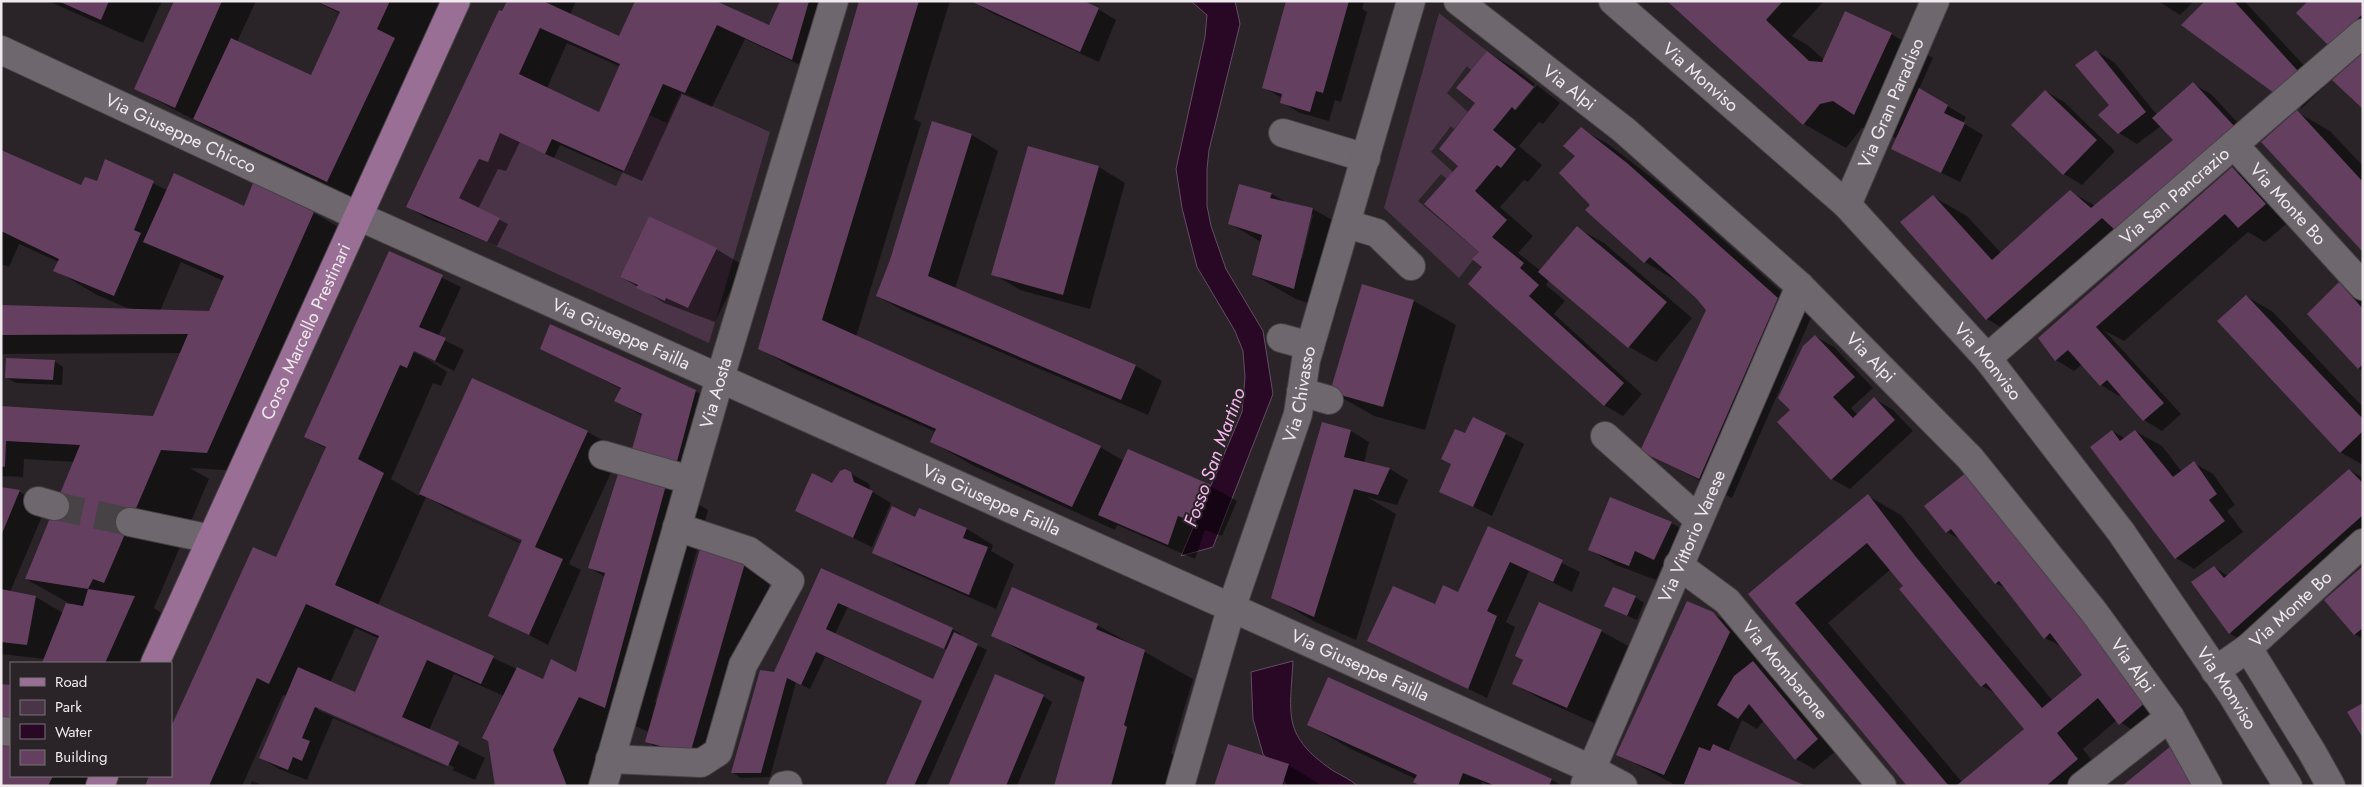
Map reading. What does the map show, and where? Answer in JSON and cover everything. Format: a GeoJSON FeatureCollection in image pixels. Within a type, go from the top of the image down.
{"type":"FeatureCollection","features":[{"type":"Feature","properties":{"kind":"main road","name":"Corso Marcello Prestinari"},"geometry":{"type":"LineString","coordinates":[[155,662],[456,1]]}},
{"type":"Feature","properties":{"kind":"street","name":"Via Aosta"},"geometry":{"type":"LineString","coordinates":[[603,786],[720,378],[834,1]]}},
{"type":"Feature","properties":{"kind":"street","name":"Via Chivasso"},"geometry":{"type":"LineString","coordinates":[[1180,786],[1231,609],[1313,403],[1310,346],[1411,1]]}},
{"type":"Feature","properties":{"kind":"street","name":"Via Alpi"},"geometry":{"type":"LineString","coordinates":[[1458,1],[1624,130],[1800,286],[1970,458],[2094,612],[2170,717],[2208,786]]}},
{"type":"Feature","properties":{"kind":"street","name":"Via Monviso"},"geometry":{"type":"LineString","coordinates":[[1613,1],[1846,205],[1987,358],[2121,532],[2215,671],[2288,786]]}},
{"type":"Feature","properties":{"kind":"street","name":"Via Gran Paradiso"},"geometry":{"type":"LineString","coordinates":[[1846,205],[1935,1]]}},
{"type":"Feature","properties":{"kind":"street","name":"Via San Pancrazio"},"geometry":{"type":"LineString","coordinates":[[1987,358],[2363,33]]}},
{"type":"Feature","properties":{"kind":"street","name":"Via Giuseppe Chicco"},"geometry":{"type":"LineString","coordinates":[[1,50],[358,216]]}},
{"type":"Feature","properties":{"kind":"street"},"geometry":{"type":"LineString","coordinates":[[1283,133],[1366,158]]}},
{"type":"Feature","properties":{"kind":"street","name":"Via Monte Bo"},"geometry":{"type":"LineString","coordinates":[[2234,145],[2363,286]]}},
{"type":"Feature","properties":{"kind":"street","name":"Via Giuseppe Failla"},"geometry":{"type":"LineString","coordinates":[[358,216],[1231,609],[1588,777],[1623,786]]}},
{"type":"Feature","properties":{"kind":"street"},"geometry":{"type":"LineString","coordinates":[[1347,224],[1377,233],[1411,266]]}},
{"type":"Feature","properties":{"kind":"street","name":"Via Vittorio Varese"},"geometry":{"type":"LineString","coordinates":[[1588,777],[1800,286]]}},
{"type":"Feature","properties":{"kind":"street"},"geometry":{"type":"LineString","coordinates":[[1281,338],[1310,346]]}},
{"type":"Feature","properties":{"kind":"street"},"geometry":{"type":"LineString","coordinates":[[1605,436],[1698,519]]}},
{"type":"Feature","properties":{"kind":"street"},"geometry":{"type":"LineString","coordinates":[[603,455],[690,480]]}},
{"type":"Feature","properties":{"kind":"street"},"geometry":{"type":"LineString","coordinates":[[130,522],[211,539]]}},
{"type":"Feature","properties":{"kind":"street"},"geometry":{"type":"LineString","coordinates":[[610,759],[701,763],[718,752],[743,665],[790,581],[749,550],[677,527]]}},
{"type":"Feature","properties":{"kind":"street","name":"Via Monte Bo"},"geometry":{"type":"LineString","coordinates":[[2215,671],[2248,648],[2363,543]]}},
{"type":"Feature","properties":{"kind":"street","name":"Via Mombarone"},"geometry":{"type":"LineString","coordinates":[[1678,565],[1727,601],[1882,786]]}},
{"type":"Feature","properties":{"kind":"street"},"geometry":{"type":"LineString","coordinates":[[2248,648],[2331,786]]}},
{"type":"Feature","properties":{"kind":"street"},"geometry":{"type":"LineString","coordinates":[[2082,786],[2170,717]]}},
{"type":"Feature","properties":{"kind":"street"},"geometry":{"type":"LineString","coordinates":[[783,786],[788,785]]}},
{"type":"Feature","properties":{"kind":"green space"},"geometry":{"type":"Polygon","coordinates":[[[1439,13],[1487,51],[1471,70],[1467,66],[1447,93],[1468,112],[1454,129],[1451,126],[1431,152],[1453,172],[1447,179],[1441,174],[1418,201],[1479,252],[1459,278],[1384,208],[1439,13]]]}},
{"type":"Feature","properties":{"kind":"green space"},"geometry":{"type":"Polygon","coordinates":[[[681,92],[770,132],[709,343],[487,242],[459,198],[479,159],[488,161],[500,133],[616,186],[649,115],[667,123],[681,92]],[[649,216],[620,277],[665,301],[666,298],[688,308],[716,248],[649,216]]]}},
{"type":"Feature","properties":{"kind":"water"},"geometry":{"type":"Polygon","coordinates":[[[1191,1],[1235,1],[1240,24],[1209,150],[1207,206],[1211,226],[1226,269],[1263,331],[1273,394],[1213,547],[1181,556],[1242,412],[1245,377],[1243,351],[1235,331],[1197,267],[1182,208],[1176,169],[1205,37],[1207,15],[1191,1]]]}},
{"type":"Feature","properties":{"kind":"water"},"geometry":{"type":"Polygon","coordinates":[[[1293,661],[1291,710],[1297,735],[1304,746],[1316,758],[1358,786],[1287,786],[1263,754],[1253,719],[1251,672],[1293,661]]]}},
{"type":"Feature","properties":{"kind":"building"},"geometry":{"type":"Polygon","coordinates":[[[58,1],[109,1],[101,20],[58,1]]]}},
{"type":"Feature","properties":{"kind":"building"},"geometry":{"type":"Polygon","coordinates":[[[174,1],[222,1],[175,108],[134,89],[174,1]]]}},
{"type":"Feature","properties":{"kind":"building"},"geometry":{"type":"Polygon","coordinates":[[[316,1],[390,1],[377,29],[395,38],[327,182],[193,119],[231,38],[311,75],[340,12],[316,1]]]}},
{"type":"Feature","properties":{"kind":"building"},"geometry":{"type":"Polygon","coordinates":[[[507,1],[543,1],[619,36],[635,1],[716,1],[769,25],[780,1],[809,1],[792,60],[717,25],[685,93],[663,84],[624,171],[552,139],[545,154],[500,133],[488,162],[479,159],[459,198],[500,218],[487,242],[406,207],[499,10],[502,11],[507,1]],[[540,28],[519,74],[599,112],[620,64],[540,28]]]}},
{"type":"Feature","properties":{"kind":"building"},"geometry":{"type":"Polygon","coordinates":[[[859,1],[919,1],[822,320],[1101,446],[1072,507],[930,442],[936,429],[758,349],[859,1]]]}},
{"type":"Feature","properties":{"kind":"building"},"geometry":{"type":"Polygon","coordinates":[[[970,1],[1084,1],[1099,8],[1080,52],[970,1]]]}},
{"type":"Feature","properties":{"kind":"building"},"geometry":{"type":"Polygon","coordinates":[[[1286,1],[1349,1],[1323,93],[1316,91],[1310,112],[1280,103],[1282,94],[1262,88],[1286,1]]]}},
{"type":"Feature","properties":{"kind":"building"},"geometry":{"type":"Polygon","coordinates":[[[1667,1],[1783,1],[1766,20],[1809,61],[1822,62],[1845,11],[1892,33],[1854,115],[1833,101],[1820,104],[1803,125],[1667,1]]]}},
{"type":"Feature","properties":{"kind":"building"},"geometry":{"type":"Polygon","coordinates":[[[2205,1],[2234,1],[2298,71],[2274,93],[2181,25],[2205,1]]]}},
{"type":"Feature","properties":{"kind":"building"},"geometry":{"type":"Polygon","coordinates":[[[2308,1],[2363,1],[2363,14],[2328,45],[2296,13],[2308,1]]]}},
{"type":"Feature","properties":{"kind":"building"},"geometry":{"type":"Polygon","coordinates":[[[2096,50],[2146,112],[2118,134],[2098,115],[2109,105],[2075,65],[2096,50]]]}},
{"type":"Feature","properties":{"kind":"building"},"geometry":{"type":"Polygon","coordinates":[[[1487,51],[1534,87],[1515,110],[1512,107],[1493,130],[1516,149],[1501,168],[1497,165],[1475,191],[1507,220],[1492,237],[1524,263],[1520,268],[1539,285],[1529,296],[1624,383],[1604,406],[1468,284],[1482,267],[1472,259],[1479,252],[1424,204],[1458,166],[1439,149],[1475,103],[1456,88],[1487,51]]]}},
{"type":"Feature","properties":{"kind":"building"},"geometry":{"type":"Polygon","coordinates":[[[2363,53],[2363,109],[2332,80],[2363,53]]]}},
{"type":"Feature","properties":{"kind":"building"},"geometry":{"type":"Polygon","coordinates":[[[2193,82],[2235,127],[2116,231],[2102,218],[1986,320],[1900,222],[1933,195],[1992,260],[2070,190],[2091,208],[2173,140],[2152,118],[2193,82]]]}},
{"type":"Feature","properties":{"kind":"building"},"geometry":{"type":"Polygon","coordinates":[[[1919,88],[1948,105],[1944,113],[1965,123],[1941,173],[1891,149],[1919,88]]]}},
{"type":"Feature","properties":{"kind":"building"},"geometry":{"type":"Polygon","coordinates":[[[2045,90],[2097,140],[2063,175],[2011,125],[2045,90]]]}},
{"type":"Feature","properties":{"kind":"building"},"geometry":{"type":"Polygon","coordinates":[[[2297,110],[2363,182],[2363,252],[2261,142],[2297,110]]]}},
{"type":"Feature","properties":{"kind":"building"},"geometry":{"type":"Polygon","coordinates":[[[932,121],[972,134],[928,276],[1136,365],[1121,400],[876,296],[890,260],[932,121]]]}},
{"type":"Feature","properties":{"kind":"building"},"geometry":{"type":"Polygon","coordinates":[[[1581,127],[1627,163],[1778,298],[1699,479],[1640,451],[1706,310],[1696,298],[1650,257],[1644,263],[1585,210],[1590,205],[1559,173],[1575,156],[1563,146],[1581,127]]]}},
{"type":"Feature","properties":{"kind":"building"},"geometry":{"type":"Polygon","coordinates":[[[1028,146],[1099,166],[1063,295],[991,275],[1028,146]]]}},
{"type":"Feature","properties":{"kind":"building"},"geometry":{"type":"Polygon","coordinates":[[[1,150],[81,185],[85,177],[97,181],[105,159],[154,181],[134,230],[141,233],[114,296],[53,271],[59,259],[1,231],[1,150]]]}},
{"type":"Feature","properties":{"kind":"building"},"geometry":{"type":"Polygon","coordinates":[[[2232,167],[2266,204],[2238,228],[2225,214],[2096,327],[2164,403],[2143,421],[2107,380],[2100,386],[2068,350],[2055,361],[2038,338],[2232,167]]]}},
{"type":"Feature","properties":{"kind":"building"},"geometry":{"type":"Polygon","coordinates":[[[174,173],[244,206],[253,183],[314,212],[207,453],[161,450],[104,583],[93,579],[88,589],[25,579],[80,445],[6,441],[5,467],[1,466],[1,406],[153,416],[188,334],[1,335],[1,305],[209,311],[224,276],[143,242],[174,173]]]}},
{"type":"Feature","properties":{"kind":"building"},"geometry":{"type":"Polygon","coordinates":[[[1239,184],[1272,193],[1270,198],[1313,208],[1294,289],[1252,275],[1262,235],[1228,224],[1239,184]]]}},
{"type":"Feature","properties":{"kind":"building"},"geometry":{"type":"Polygon","coordinates":[[[649,216],[717,248],[688,308],[666,298],[665,301],[636,288],[638,285],[620,277],[649,216]]]}},
{"type":"Feature","properties":{"kind":"building"},"geometry":{"type":"Polygon","coordinates":[[[1577,226],[1667,302],[1628,348],[1538,272],[1577,226]]]}},
{"type":"Feature","properties":{"kind":"building"},"geometry":{"type":"Polygon","coordinates":[[[389,251],[443,275],[419,327],[446,338],[435,361],[414,351],[407,368],[400,365],[358,459],[384,473],[335,585],[494,656],[481,684],[427,660],[402,717],[459,742],[448,766],[315,707],[302,738],[310,741],[302,761],[293,757],[288,770],[259,758],[298,667],[355,692],[379,636],[306,604],[269,684],[257,678],[209,786],[145,786],[149,777],[172,777],[172,725],[253,547],[276,557],[326,447],[304,437],[389,251]]]}},
{"type":"Feature","properties":{"kind":"building"},"geometry":{"type":"Polygon","coordinates":[[[2339,282],[2363,309],[2363,364],[2358,369],[2307,314],[2339,282]]]}},
{"type":"Feature","properties":{"kind":"building"},"geometry":{"type":"Polygon","coordinates":[[[1362,284],[1414,300],[1383,407],[1330,392],[1362,284]]]}},
{"type":"Feature","properties":{"kind":"building"},"geometry":{"type":"Polygon","coordinates":[[[2246,295],[2363,419],[2363,431],[2340,453],[2217,321],[2246,295]]]}},
{"type":"Feature","properties":{"kind":"building"},"geometry":{"type":"Polygon","coordinates":[[[550,324],[696,390],[676,465],[631,453],[642,414],[614,401],[621,388],[540,349],[550,324]]]}},
{"type":"Feature","properties":{"kind":"building"},"geometry":{"type":"Polygon","coordinates":[[[1815,335],[1855,377],[1833,397],[1853,418],[1874,397],[1895,420],[1831,480],[1777,422],[1790,410],[1778,398],[1803,346],[1815,335]]]}},
{"type":"Feature","properties":{"kind":"building"},"geometry":{"type":"Polygon","coordinates":[[[6,358],[55,360],[53,380],[5,378],[6,358]]]}},
{"type":"Feature","properties":{"kind":"building"},"geometry":{"type":"Polygon","coordinates":[[[472,378],[588,431],[535,547],[563,559],[529,635],[488,616],[522,540],[419,494],[472,378]]]}},
{"type":"Feature","properties":{"kind":"building"},"geometry":{"type":"Polygon","coordinates":[[[1473,417],[1506,433],[1473,507],[1439,492],[1451,464],[1441,459],[1455,429],[1465,433],[1473,417]]]}},
{"type":"Feature","properties":{"kind":"building"},"geometry":{"type":"Polygon","coordinates":[[[1322,422],[1351,430],[1344,457],[1390,468],[1378,495],[1354,489],[1314,617],[1271,598],[1322,422]]]}},
{"type":"Feature","properties":{"kind":"building"},"geometry":{"type":"Polygon","coordinates":[[[2112,430],[2120,441],[2135,430],[2173,477],[2194,461],[2217,494],[2209,500],[2225,521],[2175,559],[2090,447],[2112,430]]]}},
{"type":"Feature","properties":{"kind":"building"},"geometry":{"type":"Polygon","coordinates":[[[1128,449],[1211,485],[1195,522],[1178,516],[1168,545],[1098,515],[1128,449]]]}},
{"type":"Feature","properties":{"kind":"building"},"geometry":{"type":"Polygon","coordinates":[[[845,469],[851,472],[854,482],[873,491],[853,538],[795,511],[812,473],[832,483],[840,471],[845,469]]]}},
{"type":"Feature","properties":{"kind":"building"},"geometry":{"type":"Polygon","coordinates":[[[2349,469],[2363,483],[2363,515],[2229,634],[2191,582],[2214,566],[2224,578],[2349,469]]]}},
{"type":"Feature","properties":{"kind":"building"},"geometry":{"type":"Polygon","coordinates":[[[619,471],[666,485],[605,708],[579,697],[553,750],[567,786],[495,786],[488,741],[482,738],[517,667],[543,679],[551,659],[576,672],[605,573],[588,568],[619,471]]]}},
{"type":"Feature","properties":{"kind":"building"},"geometry":{"type":"Polygon","coordinates":[[[1967,472],[2146,702],[2119,725],[2098,698],[2057,733],[2078,759],[2046,786],[1956,786],[2024,729],[1986,683],[1981,687],[1899,589],[1903,586],[1867,543],[1795,603],[1949,786],[1907,786],[1748,594],[1868,494],[1916,557],[2042,708],[2082,675],[2050,633],[2044,639],[1999,581],[1995,584],[1951,529],[1946,533],[1924,506],[1967,472]]]}},
{"type":"Feature","properties":{"kind":"building"},"geometry":{"type":"Polygon","coordinates":[[[1,487],[20,490],[1,536],[1,487]]]}},
{"type":"Feature","properties":{"kind":"building"},"geometry":{"type":"Polygon","coordinates":[[[1610,497],[1672,522],[1654,560],[1635,551],[1629,566],[1588,550],[1610,497]]]}},
{"type":"Feature","properties":{"kind":"building"},"geometry":{"type":"Polygon","coordinates":[[[892,506],[915,517],[919,508],[967,528],[963,538],[988,547],[969,595],[872,553],[892,506]]]}},
{"type":"Feature","properties":{"kind":"building"},"geometry":{"type":"Polygon","coordinates":[[[1488,526],[1563,560],[1553,582],[1510,562],[1487,611],[1497,616],[1468,689],[1367,641],[1393,586],[1435,604],[1443,585],[1458,592],[1488,526]]]}},
{"type":"Feature","properties":{"kind":"building"},"geometry":{"type":"Polygon","coordinates":[[[700,549],[745,563],[690,754],[645,742],[700,549]]]}},
{"type":"Feature","properties":{"kind":"building"},"geometry":{"type":"Polygon","coordinates":[[[2363,566],[2363,628],[2354,635],[2324,600],[2363,566]]]}},
{"type":"Feature","properties":{"kind":"building"},"geometry":{"type":"Polygon","coordinates":[[[821,568],[953,628],[944,649],[838,603],[826,629],[933,679],[954,632],[978,644],[914,786],[885,786],[922,701],[816,652],[801,685],[787,678],[761,773],[731,773],[760,670],[774,672],[821,568]]]}},
{"type":"Feature","properties":{"kind":"building"},"geometry":{"type":"Polygon","coordinates":[[[1012,587],[1098,624],[1096,629],[1145,650],[1124,725],[1127,727],[1111,786],[1054,786],[1085,677],[991,636],[1012,587]]]}},
{"type":"Feature","properties":{"kind":"building"},"geometry":{"type":"Polygon","coordinates":[[[1613,587],[1636,596],[1627,616],[1604,606],[1613,587]]]}},
{"type":"Feature","properties":{"kind":"building"},"geometry":{"type":"Polygon","coordinates":[[[1,589],[36,596],[27,645],[1,642],[1,589]]]}},
{"type":"Feature","properties":{"kind":"building"},"geometry":{"type":"Polygon","coordinates":[[[88,589],[135,596],[105,662],[42,662],[66,603],[83,606],[88,589]]]}},
{"type":"Feature","properties":{"kind":"building"},"geometry":{"type":"Polygon","coordinates":[[[1687,601],[1713,612],[1730,632],[1664,775],[1616,755],[1687,601]]]}},
{"type":"Feature","properties":{"kind":"building"},"geometry":{"type":"Polygon","coordinates":[[[1539,602],[1602,630],[1567,708],[1512,684],[1523,660],[1515,656],[1539,602]]]}},
{"type":"Feature","properties":{"kind":"building"},"geometry":{"type":"Polygon","coordinates":[[[1753,661],[1818,739],[1795,760],[1749,704],[1738,719],[1717,705],[1734,676],[1753,661]]]}},
{"type":"Feature","properties":{"kind":"building"},"geometry":{"type":"Polygon","coordinates":[[[995,674],[1044,695],[1006,786],[948,786],[995,674]]]}},
{"type":"Feature","properties":{"kind":"building"},"geometry":{"type":"Polygon","coordinates":[[[1328,677],[1552,779],[1549,786],[1496,786],[1463,773],[1458,786],[1421,786],[1413,782],[1417,775],[1307,725],[1328,677]]]}},
{"type":"Feature","properties":{"kind":"building"},"geometry":{"type":"Polygon","coordinates":[[[1,684],[10,685],[10,722],[1,721],[1,684]]]}},
{"type":"Feature","properties":{"kind":"building"},"geometry":{"type":"Polygon","coordinates":[[[2363,703],[2363,738],[2347,712],[2363,703]]]}},
{"type":"Feature","properties":{"kind":"building"},"geometry":{"type":"Polygon","coordinates":[[[1,740],[10,741],[10,777],[52,777],[48,786],[1,786],[1,740]]]}},
{"type":"Feature","properties":{"kind":"building"},"geometry":{"type":"Polygon","coordinates":[[[1228,744],[1289,764],[1282,786],[1214,786],[1228,744]]]}},
{"type":"Feature","properties":{"kind":"building"},"geometry":{"type":"Polygon","coordinates":[[[1713,744],[1806,786],[1684,784],[1699,747],[1710,751],[1713,744]]]}},
{"type":"Feature","properties":{"kind":"building"},"geometry":{"type":"Polygon","coordinates":[[[2171,746],[2194,786],[2122,786],[2171,746]]]}},
{"type":"Feature","properties":{"kind":"tunnel"},"geometry":{"type":"LineString","coordinates":[[55,506],[130,522]]}},
{"type":"Feature","properties":{"kind":"water label","name":"Fosso San Martino"},"geometry":{"type":"Point","coordinates":[1214,457]}}]}
